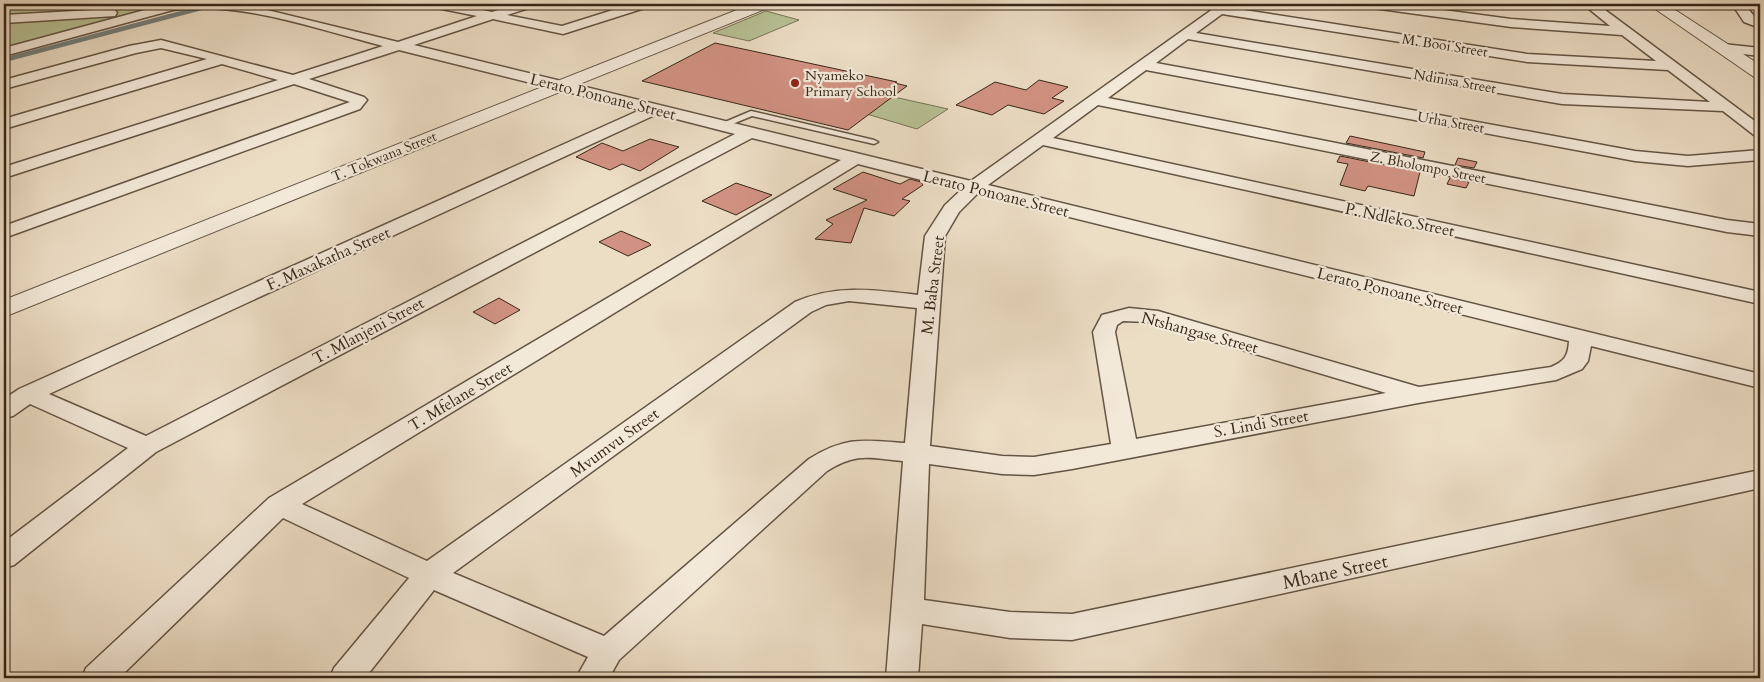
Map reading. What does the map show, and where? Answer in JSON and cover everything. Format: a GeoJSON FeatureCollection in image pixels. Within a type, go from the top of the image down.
{"type":"FeatureCollection","features":[{"type":"Feature","properties":{"kind":"street"},"geometry":{"type":"LineString","coordinates":[[436,4],[563,30],[644,4]]}},
{"type":"Feature","properties":{"kind":"street"},"geometry":{"type":"LineString","coordinates":[[4,173],[528,4]]}},
{"type":"Feature","properties":{"kind":"street","name":"T. Tokwana Street"},"geometry":{"type":"LineString","coordinates":[[4,309],[765,4]]}},
{"type":"Feature","properties":{"kind":"street"},"geometry":{"type":"LineString","coordinates":[[1373,4],[1512,23],[1625,31]]}},
{"type":"Feature","properties":{"kind":"street"},"geometry":{"type":"LineString","coordinates":[[1588,4],[1760,132]]}},
{"type":"Feature","properties":{"kind":"street"},"geometry":{"type":"LineString","coordinates":[[1656,4],[1760,73]]}},
{"type":"Feature","properties":{"kind":"street"},"geometry":{"type":"LineString","coordinates":[[1738,4],[1749,19],[1760,24]]}},
{"type":"Feature","properties":{"kind":"street","name":"Lerato Ponoane Street"},"geometry":{"type":"LineString","coordinates":[[162,9],[194,5],[232,5],[1760,381]]}},
{"type":"Feature","properties":{"kind":"street","name":"M. Baba Street"},"geometry":{"type":"LineString","coordinates":[[902,678],[928,303],[935,236],[942,222],[952,209],[973,188],[1224,7]]}},
{"type":"Feature","properties":{"kind":"street","name":"M. Booi Street"},"geometry":{"type":"LineString","coordinates":[[1224,7],[1527,58],[1672,66]]}},
{"type":"Feature","properties":{"kind":"street"},"geometry":{"type":"LineString","coordinates":[[4,19],[162,9]]}},
{"type":"Feature","properties":{"kind":"street"},"geometry":{"type":"LineString","coordinates":[[4,52],[162,9]]}},
{"type":"Feature","properties":{"kind":"street","name":"Ndinisa Street"},"geometry":{"type":"LineString","coordinates":[[1185,35],[1562,99],[1727,107]]}},
{"type":"Feature","properties":{"kind":"street"},"geometry":{"type":"LineString","coordinates":[[4,85],[153,45],[169,45],[351,96],[357,98],[358,103],[346,110],[4,232]]}},
{"type":"Feature","properties":{"kind":"street"},"geometry":{"type":"LineString","coordinates":[[1723,48],[1760,52]]}},
{"type":"Feature","properties":{"kind":"street"},"geometry":{"type":"LineString","coordinates":[[4,124],[220,60]]}},
{"type":"Feature","properties":{"kind":"street","name":"Urha Street"},"geometry":{"type":"LineString","coordinates":[[1144,65],[1634,156],[1688,161],[1760,155]]}},
{"type":"Feature","properties":{"kind":"street","name":"Z. Bholompo Street"},"geometry":{"type":"LineString","coordinates":[[1097,100],[1718,224],[1760,230]]}},
{"type":"Feature","properties":{"kind":"street","name":"F. Maxakatha Street"},"geometry":{"type":"LineString","coordinates":[[4,410],[28,394],[655,109]]}},
{"type":"Feature","properties":{"kind":"street","name":"T. Mlanjeni Street"},"geometry":{"type":"LineString","coordinates":[[4,557],[147,446],[751,132]]}},
{"type":"Feature","properties":{"kind":"street","name":"P. Ndleko Street"},"geometry":{"type":"LineString","coordinates":[[1041,140],[1760,298]]}},
{"type":"Feature","properties":{"kind":"street","name":"T. Mfelane Street"},"geometry":{"type":"LineString","coordinates":[[98,678],[279,505],[856,158]]}},
{"type":"Feature","properties":{"kind":"street","name":"Mvumvu Street"},"geometry":{"type":"LineString","coordinates":[[346,678],[430,574],[795,313],[817,300],[848,294],[928,303]]}},
{"type":"Feature","properties":{"kind":"street","name":"Ntshangase Street"},"geometry":{"type":"LineString","coordinates":[[1125,448],[1104,332],[1105,326],[1110,319],[1119,314],[1130,313],[1150,316],[1418,395]]}},
{"type":"Feature","properties":{"kind":"street","name":"S. Lindi Street"},"geometry":{"type":"LineString","coordinates":[[592,678],[608,651],[830,456],[856,449],[917,453],[1002,465],[1034,466],[1418,395],[1556,373],[1575,364],[1580,358],[1580,336]]}},
{"type":"Feature","properties":{"kind":"street"},"geometry":{"type":"LineString","coordinates":[[28,394],[147,446]]}},
{"type":"Feature","properties":{"kind":"street","name":"Mbane Street"},"geometry":{"type":"LineString","coordinates":[[908,610],[1023,627],[1042,629],[1072,628],[1760,479]]}},
{"type":"Feature","properties":{"kind":"street"},"geometry":{"type":"LineString","coordinates":[[279,505],[325,524],[471,594],[608,651]]}},
{"type":"Feature","properties":{"kind":"lane"},"geometry":{"type":"LineString","coordinates":[[722,125],[751,113],[874,142]]}},
{"type":"Feature","properties":{"kind":"green space"},"geometry":{"type":"Polygon","coordinates":[[[4,4],[188,4],[4,52],[4,4]]]}},
{"type":"Feature","properties":{"kind":"green space"},"geometry":{"type":"Polygon","coordinates":[[[766,11],[799,20],[749,41],[713,33],[766,11]]]}},
{"type":"Feature","properties":{"kind":"green space"},"geometry":{"type":"Polygon","coordinates":[[[885,95],[948,109],[917,129],[860,112],[885,95]]]}},
{"type":"Feature","properties":{"kind":"building"},"geometry":{"type":"Polygon","coordinates":[[[715,43],[897,82],[895,83],[907,86],[848,130],[642,81],[715,43]]]}},
{"type":"Feature","properties":{"kind":"building"},"geometry":{"type":"Polygon","coordinates":[[[1039,80],[1068,87],[1052,98],[1064,101],[1044,114],[1008,105],[992,115],[956,105],[995,82],[1026,90],[1039,80]]]}},
{"type":"Feature","properties":{"kind":"building"},"geometry":{"type":"Polygon","coordinates":[[[1350,136],[1425,152],[1423,158],[1346,143],[1350,136]]]}},
{"type":"Feature","properties":{"kind":"building"},"geometry":{"type":"Polygon","coordinates":[[[650,139],[679,147],[640,171],[622,164],[610,170],[576,157],[602,143],[623,151],[650,139]]]}},
{"type":"Feature","properties":{"kind":"building"},"geometry":{"type":"Polygon","coordinates":[[[1340,156],[1420,172],[1414,196],[1368,186],[1365,191],[1340,185],[1348,164],[1337,162],[1340,156]]]}},
{"type":"Feature","properties":{"kind":"building"},"geometry":{"type":"Polygon","coordinates":[[[1458,158],[1477,162],[1474,168],[1455,165],[1458,158]]]}},
{"type":"Feature","properties":{"kind":"building"},"geometry":{"type":"Polygon","coordinates":[[[863,172],[900,184],[910,179],[921,182],[923,185],[902,199],[910,201],[894,216],[864,208],[851,243],[815,239],[833,224],[826,220],[867,200],[833,189],[863,172]]]}},
{"type":"Feature","properties":{"kind":"building"},"geometry":{"type":"Polygon","coordinates":[[[1450,178],[1469,182],[1466,188],[1447,184],[1450,178]]]}},
{"type":"Feature","properties":{"kind":"building"},"geometry":{"type":"Polygon","coordinates":[[[736,183],[772,195],[736,215],[702,201],[736,183]]]}},
{"type":"Feature","properties":{"kind":"building"},"geometry":{"type":"Polygon","coordinates":[[[621,231],[651,245],[628,256],[599,242],[621,231]]]}},
{"type":"Feature","properties":{"kind":"building"},"geometry":{"type":"Polygon","coordinates":[[[499,298],[520,310],[495,324],[473,312],[499,298]]]}},
{"type":"Feature","properties":{"kind":"waterway"},"geometry":{"type":"LineString","coordinates":[[4,60],[201,8]]}},
{"type":"Feature","properties":{"kind":"place","name":"Nyameko Primary School"},"geometry":{"type":"Point","coordinates":[795,83]}}]}
